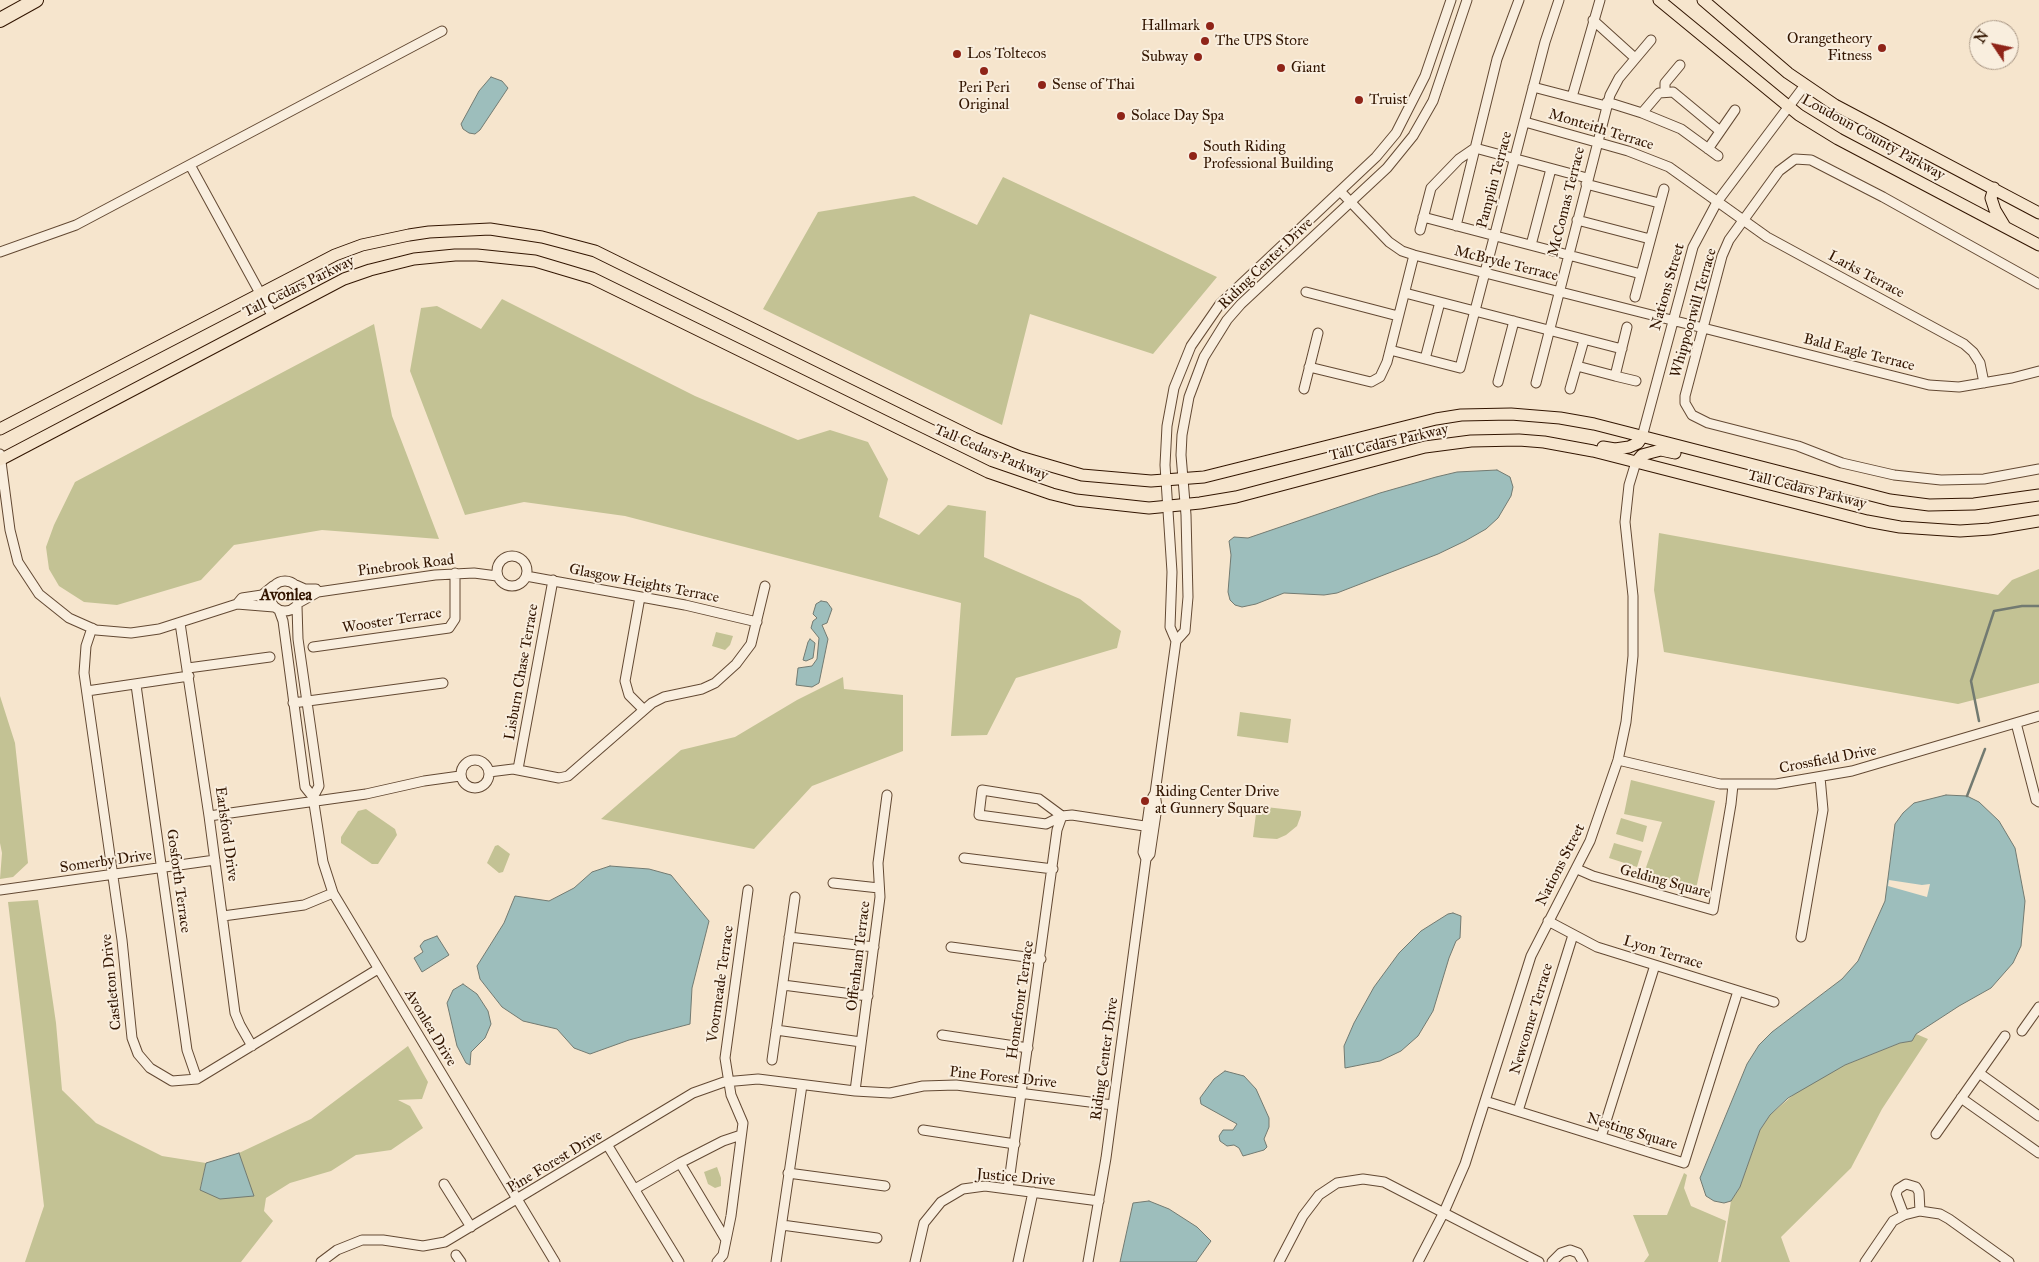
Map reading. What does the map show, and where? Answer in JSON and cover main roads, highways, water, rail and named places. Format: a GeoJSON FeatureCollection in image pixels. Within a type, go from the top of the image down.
{"type":"FeatureCollection","features":[{"type":"Feature","properties":{"kind":"highway"},"geometry":{"type":"LineString","coordinates":[[0,20],[36,0]]}},
{"type":"Feature","properties":{"kind":"main road","name":"Loudoun County Parkway"},"geometry":{"type":"LineString","coordinates":[[1659,0],[1788,107],[1838,139],[2039,245]]}},
{"type":"Feature","properties":{"kind":"main road","name":"Loudoun County Parkway"},"geometry":{"type":"LineString","coordinates":[[1703,0],[1805,85],[1844,111],[2039,213]]}},
{"type":"Feature","properties":{"kind":"main road"},"geometry":{"type":"LineString","coordinates":[[1994,188],[1991,198],[2004,227]]}},
{"type":"Feature","properties":{"kind":"main road","name":"Tall Cedars Parkway"},"geometry":{"type":"LineString","coordinates":[[0,430],[335,255],[387,239],[429,232],[490,229],[551,238],[595,251],[645,274],[953,428],[1020,457],[1082,475],[1151,481],[1221,474],[1391,429],[1461,415],[1511,414],[1552,417],[1594,424],[1867,495],[1908,503],[1974,504],[2039,495]]}},
{"type":"Feature","properties":{"kind":"main road","name":"Tall Cedars Parkway"},"geometry":{"type":"LineString","coordinates":[[0,458],[344,279],[370,270],[414,260],[477,255],[535,262],[592,278],[988,472],[1036,490],[1076,500],[1123,506],[1168,507],[1186,505],[1236,498],[1450,442],[1519,440],[1566,445],[1867,522],[1900,527],[1960,531],[1990,529],[2039,521]]}},
{"type":"Feature","properties":{"kind":"main road"},"geometry":{"type":"LineString","coordinates":[[1566,445],[1578,440],[1620,448],[1638,443],[1642,437]]}},
{"type":"Feature","properties":{"kind":"main road"},"geometry":{"type":"LineString","coordinates":[[1636,462],[1642,456],[1661,450],[1694,458],[1706,454]]}},
{"type":"Feature","properties":{"kind":"water"},"geometry":{"type":"Polygon","coordinates":[[[491,77],[502,81],[508,88],[480,130],[475,134],[469,133],[463,129],[461,124],[479,91],[491,77]]]}},
{"type":"Feature","properties":{"kind":"water"},"geometry":{"type":"Polygon","coordinates":[[[1497,470],[1510,477],[1513,487],[1511,496],[1498,518],[1486,529],[1465,541],[1438,554],[1337,593],[1324,595],[1284,593],[1256,604],[1242,607],[1235,605],[1230,600],[1228,592],[1231,555],[1229,541],[1234,537],[1248,538],[1380,493],[1436,477],[1457,472],[1497,470]]]}},
{"type":"Feature","properties":{"kind":"water"},"geometry":{"type":"Polygon","coordinates":[[[821,601],[827,602],[832,609],[827,623],[822,625],[828,639],[819,683],[812,687],[796,685],[798,668],[812,666],[817,659],[819,638],[811,628],[813,621],[817,618],[813,614],[816,604],[821,601]]]}},
{"type":"Feature","properties":{"kind":"water"},"geometry":{"type":"Polygon","coordinates":[[[810,639],[815,643],[813,658],[806,661],[803,660],[810,639]]]}},
{"type":"Feature","properties":{"kind":"water"},"geometry":{"type":"Polygon","coordinates":[[[1946,795],[1967,796],[1979,802],[1999,821],[2015,848],[2025,901],[2021,946],[2013,963],[1991,988],[1916,1034],[1912,1041],[1900,1043],[1845,1065],[1788,1098],[1770,1115],[1760,1130],[1740,1187],[1731,1201],[1724,1203],[1714,1201],[1706,1196],[1700,1178],[1747,1064],[1759,1045],[1772,1032],[1842,979],[1858,961],[1885,901],[1895,824],[1914,803],[1946,795]]]}},
{"type":"Feature","properties":{"kind":"water"},"geometry":{"type":"Polygon","coordinates":[[[610,866],[649,869],[671,875],[709,921],[692,988],[690,1024],[629,1040],[590,1054],[574,1048],[557,1029],[523,1021],[502,1007],[480,979],[477,966],[504,923],[515,896],[549,901],[574,888],[592,872],[610,866]]]}},
{"type":"Feature","properties":{"kind":"water"},"geometry":{"type":"Polygon","coordinates":[[[1453,913],[1461,916],[1460,938],[1456,941],[1449,958],[1433,1011],[1418,1036],[1401,1051],[1380,1061],[1345,1068],[1344,1046],[1354,1023],[1374,987],[1399,953],[1421,931],[1448,914],[1453,913]]]}},
{"type":"Feature","properties":{"kind":"water"},"geometry":{"type":"Polygon","coordinates":[[[437,936],[449,955],[422,972],[414,958],[423,952],[420,946],[424,941],[437,936]]]}},
{"type":"Feature","properties":{"kind":"water"},"geometry":{"type":"Polygon","coordinates":[[[463,984],[477,994],[488,1011],[491,1024],[485,1038],[471,1052],[470,1065],[466,1063],[457,1046],[447,1003],[453,990],[463,984]]]}},
{"type":"Feature","properties":{"kind":"water"},"geometry":{"type":"Polygon","coordinates":[[[1225,1071],[1244,1076],[1256,1089],[1269,1118],[1269,1127],[1264,1139],[1267,1147],[1264,1150],[1243,1156],[1239,1148],[1234,1145],[1227,1146],[1220,1141],[1219,1136],[1223,1130],[1233,1130],[1237,1124],[1201,1104],[1200,1098],[1214,1079],[1225,1071]]]}},
{"type":"Feature","properties":{"kind":"water"},"geometry":{"type":"Polygon","coordinates":[[[239,1153],[254,1196],[220,1199],[200,1190],[206,1163],[239,1153]]]}},
{"type":"Feature","properties":{"kind":"water"},"geometry":{"type":"Polygon","coordinates":[[[1149,1201],[1169,1209],[1197,1227],[1211,1241],[1196,1262],[1120,1262],[1133,1203],[1149,1201]]]}},
{"type":"Feature","properties":{"kind":"waterway"},"geometry":{"type":"LineString","coordinates":[[1979,721],[1971,681],[1994,611],[2022,606],[2039,606]]}},
{"type":"Feature","properties":{"kind":"waterway"},"geometry":{"type":"LineString","coordinates":[[1967,796],[1985,749]]}},
{"type":"Feature","properties":{"kind":"place","name":"Hallmark"},"geometry":{"type":"Point","coordinates":[1210,26]}},
{"type":"Feature","properties":{"kind":"place","name":"The UPS Store"},"geometry":{"type":"Point","coordinates":[1205,41]}},
{"type":"Feature","properties":{"kind":"place","name":"Orangetheory Fitness"},"geometry":{"type":"Point","coordinates":[1882,48]}},
{"type":"Feature","properties":{"kind":"place","name":"Los Toltecos"},"geometry":{"type":"Point","coordinates":[957,54]}},
{"type":"Feature","properties":{"kind":"place","name":"Subway"},"geometry":{"type":"Point","coordinates":[1198,57]}},
{"type":"Feature","properties":{"kind":"place","name":"Giant"},"geometry":{"type":"Point","coordinates":[1281,68]}},
{"type":"Feature","properties":{"kind":"place","name":"Peri Peri Original"},"geometry":{"type":"Point","coordinates":[984,71]}},
{"type":"Feature","properties":{"kind":"place","name":"Sense of Thai"},"geometry":{"type":"Point","coordinates":[1042,85]}},
{"type":"Feature","properties":{"kind":"place","name":"Truist"},"geometry":{"type":"Point","coordinates":[1359,100]}},
{"type":"Feature","properties":{"kind":"place","name":"Solace Day Spa"},"geometry":{"type":"Point","coordinates":[1121,116]}},
{"type":"Feature","properties":{"kind":"place","name":"South Riding Professional Building"},"geometry":{"type":"Point","coordinates":[1193,156]}},
{"type":"Feature","properties":{"kind":"place","name":"Riding Center Drive at Gunnery Square"},"geometry":{"type":"Point","coordinates":[1145,801]}},
{"type":"Feature","properties":{"kind":"district","name":"Avonlea"},"geometry":{"type":"Point","coordinates":[286,596]}}]}
